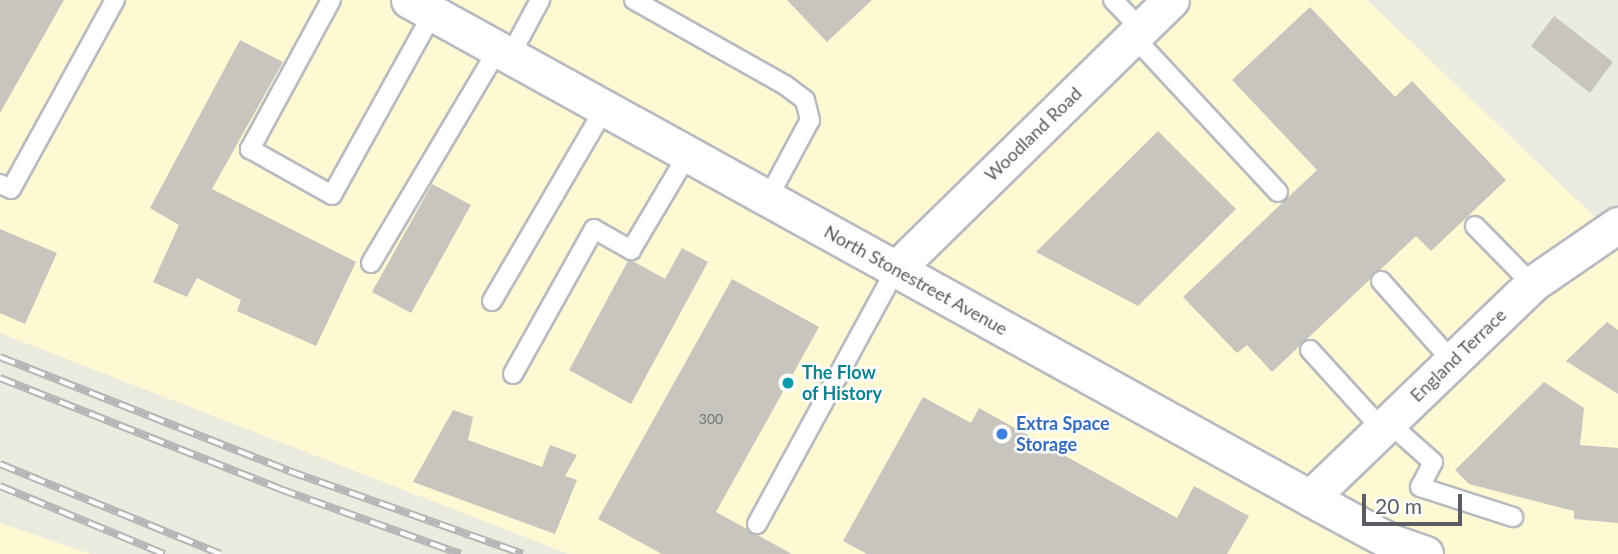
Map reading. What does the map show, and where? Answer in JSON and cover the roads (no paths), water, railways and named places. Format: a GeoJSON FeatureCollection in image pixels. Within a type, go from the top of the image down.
{"type":"FeatureCollection","features":[{"type":"Feature","properties":{"kind":"street","name":"Woodland Road"},"geometry":{"type":"LineString","coordinates":[[896,269],[1171,0]]}},
{"type":"Feature","properties":{"kind":"street","name":"North Stonestreet Avenue"},"geometry":{"type":"LineString","coordinates":[[421,7],[1310,498],[1391,542],[1425,554]]}},
{"type":"Feature","properties":{"kind":"street","name":"England Terrace"},"geometry":{"type":"LineString","coordinates":[[1310,498],[1532,284],[1618,225]]}},
{"type":"Feature","properties":{"kind":"lane"},"geometry":{"type":"LineString","coordinates":[[0,184],[11,189],[116,0]]}},
{"type":"Feature","properties":{"kind":"lane"},"geometry":{"type":"LineString","coordinates":[[331,0],[250,149],[332,195],[421,7]]}},
{"type":"Feature","properties":{"kind":"lane"},"geometry":{"type":"LineString","coordinates":[[371,262],[540,0]]}},
{"type":"Feature","properties":{"kind":"lane"},"geometry":{"type":"LineString","coordinates":[[634,0],[785,85],[805,100],[810,120],[768,198]]}},
{"type":"Feature","properties":{"kind":"lane"},"geometry":{"type":"LineString","coordinates":[[1113,0],[1137,33],[1278,192]]}},
{"type":"Feature","properties":{"kind":"lane"},"geometry":{"type":"LineString","coordinates":[[492,301],[605,108]]}},
{"type":"Feature","properties":{"kind":"lane"},"geometry":{"type":"LineString","coordinates":[[513,374],[594,229],[631,250],[688,154]]}},
{"type":"Feature","properties":{"kind":"lane"},"geometry":{"type":"LineString","coordinates":[[1475,226],[1532,284]]}},
{"type":"Feature","properties":{"kind":"lane"},"geometry":{"type":"LineString","coordinates":[[757,524],[896,269]]}},
{"type":"Feature","properties":{"kind":"lane"},"geometry":{"type":"LineString","coordinates":[[1381,281],[1452,361]]}},
{"type":"Feature","properties":{"kind":"lane"},"geometry":{"type":"LineString","coordinates":[[1310,350],[1385,426],[1433,462],[1420,487],[1513,517]]}},
{"type":"Feature","properties":{"kind":"railway"},"geometry":{"type":"LineString","coordinates":[[0,357],[289,471],[523,554]]}},
{"type":"Feature","properties":{"kind":"railway"},"geometry":{"type":"LineString","coordinates":[[0,378],[280,489],[461,554]]}},
{"type":"Feature","properties":{"kind":"railway"},"geometry":{"type":"LineString","coordinates":[[0,464],[220,554]]}},
{"type":"Feature","properties":{"kind":"railway"},"geometry":{"type":"LineString","coordinates":[[0,486],[164,554]]}},
{"type":"Feature","properties":{"kind":"place","name":"The Flow of History"},"geometry":{"type":"Point","coordinates":[788,383]}},
{"type":"Feature","properties":{"kind":"place","name":"Extra Space Storage"},"geometry":{"type":"Point","coordinates":[1002,434]}}]}
